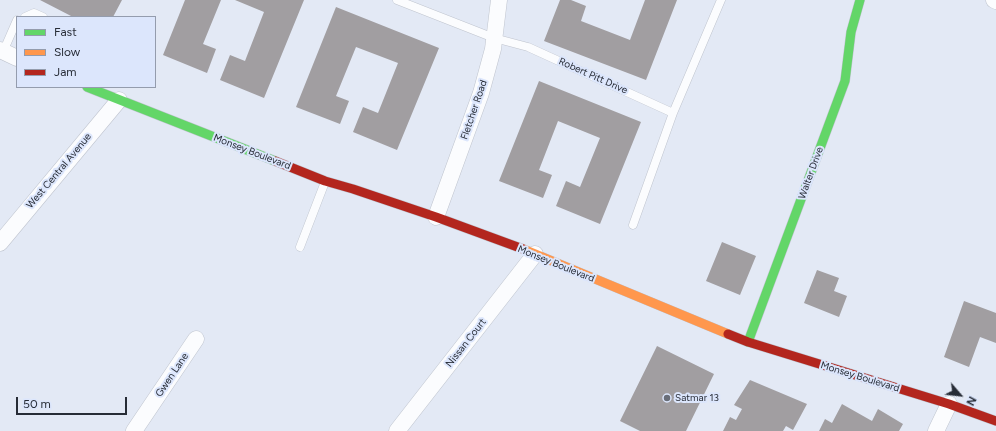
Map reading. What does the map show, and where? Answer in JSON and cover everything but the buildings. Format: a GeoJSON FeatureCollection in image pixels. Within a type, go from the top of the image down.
{"type":"FeatureCollection","features":[{"type":"Feature","properties":{"kind":"street","name":"Fletcher Road"},"geometry":{"type":"LineString","coordinates":[[436,217],[481,93],[493,49],[499,0]]}},
{"type":"Feature","properties":{"kind":"street","name":"Walter Drive"},"geometry":{"type":"LineString","coordinates":[[748,342],[845,81],[851,32],[860,0]]}},
{"type":"Feature","properties":{"kind":"street","name":"Monsey Boulevard"},"geometry":{"type":"LineString","coordinates":[[89,88],[325,181],[436,217],[535,254],[748,342],[949,404],[996,421]]}},
{"type":"Feature","properties":{"kind":"street","name":"West Central Avenue"},"geometry":{"type":"LineString","coordinates":[[0,243],[119,100]]}},
{"type":"Feature","properties":{"kind":"street","name":"Nissan Court"},"geometry":{"type":"LineString","coordinates":[[397,431],[535,254]]}},
{"type":"Feature","properties":{"kind":"street","name":"Gwen Lane"},"geometry":{"type":"LineString","coordinates":[[134,431],[196,339]]}},
{"type":"Feature","properties":{"kind":"street"},"geometry":{"type":"LineString","coordinates":[[936,431],[949,404]]}},
{"type":"Feature","properties":{"kind":"lane","name":"Robert Pitt Drive"},"geometry":{"type":"LineString","coordinates":[[398,0],[494,38],[528,47],[673,112]]}},
{"type":"Feature","properties":{"kind":"lane"},"geometry":{"type":"LineString","coordinates":[[633,225],[673,112],[721,0]]}},
{"type":"Feature","properties":{"kind":"lane"},"geometry":{"type":"LineString","coordinates":[[27,16],[34,13],[42,16]]}},
{"type":"Feature","properties":{"kind":"lane"},"geometry":{"type":"LineString","coordinates":[[7,53],[16,23]]}},
{"type":"Feature","properties":{"kind":"lane"},"geometry":{"type":"LineString","coordinates":[[300,247],[325,181]]}},
{"type":"Feature","properties":{"kind":"traffic: fast"},"geometry":{"type":"LineString","coordinates":[[748,342],[845,81],[851,32],[860,0]]}},
{"type":"Feature","properties":{"kind":"traffic: fast"},"geometry":{"type":"LineString","coordinates":[[90,88],[275,161]]}},
{"type":"Feature","properties":{"kind":"traffic: slow"},"geometry":{"type":"LineString","coordinates":[[523,249],[728,334]]}},
{"type":"Feature","properties":{"kind":"traffic: jam"},"geometry":{"type":"LineString","coordinates":[[275,161],[325,181],[436,217],[523,249]]}},
{"type":"Feature","properties":{"kind":"traffic: jam"},"geometry":{"type":"LineString","coordinates":[[728,334],[748,342],[949,404],[996,421]]}},
{"type":"Feature","properties":{"kind":"place","name":"Satmar 13"},"geometry":{"type":"Point","coordinates":[667,398]}}]}
